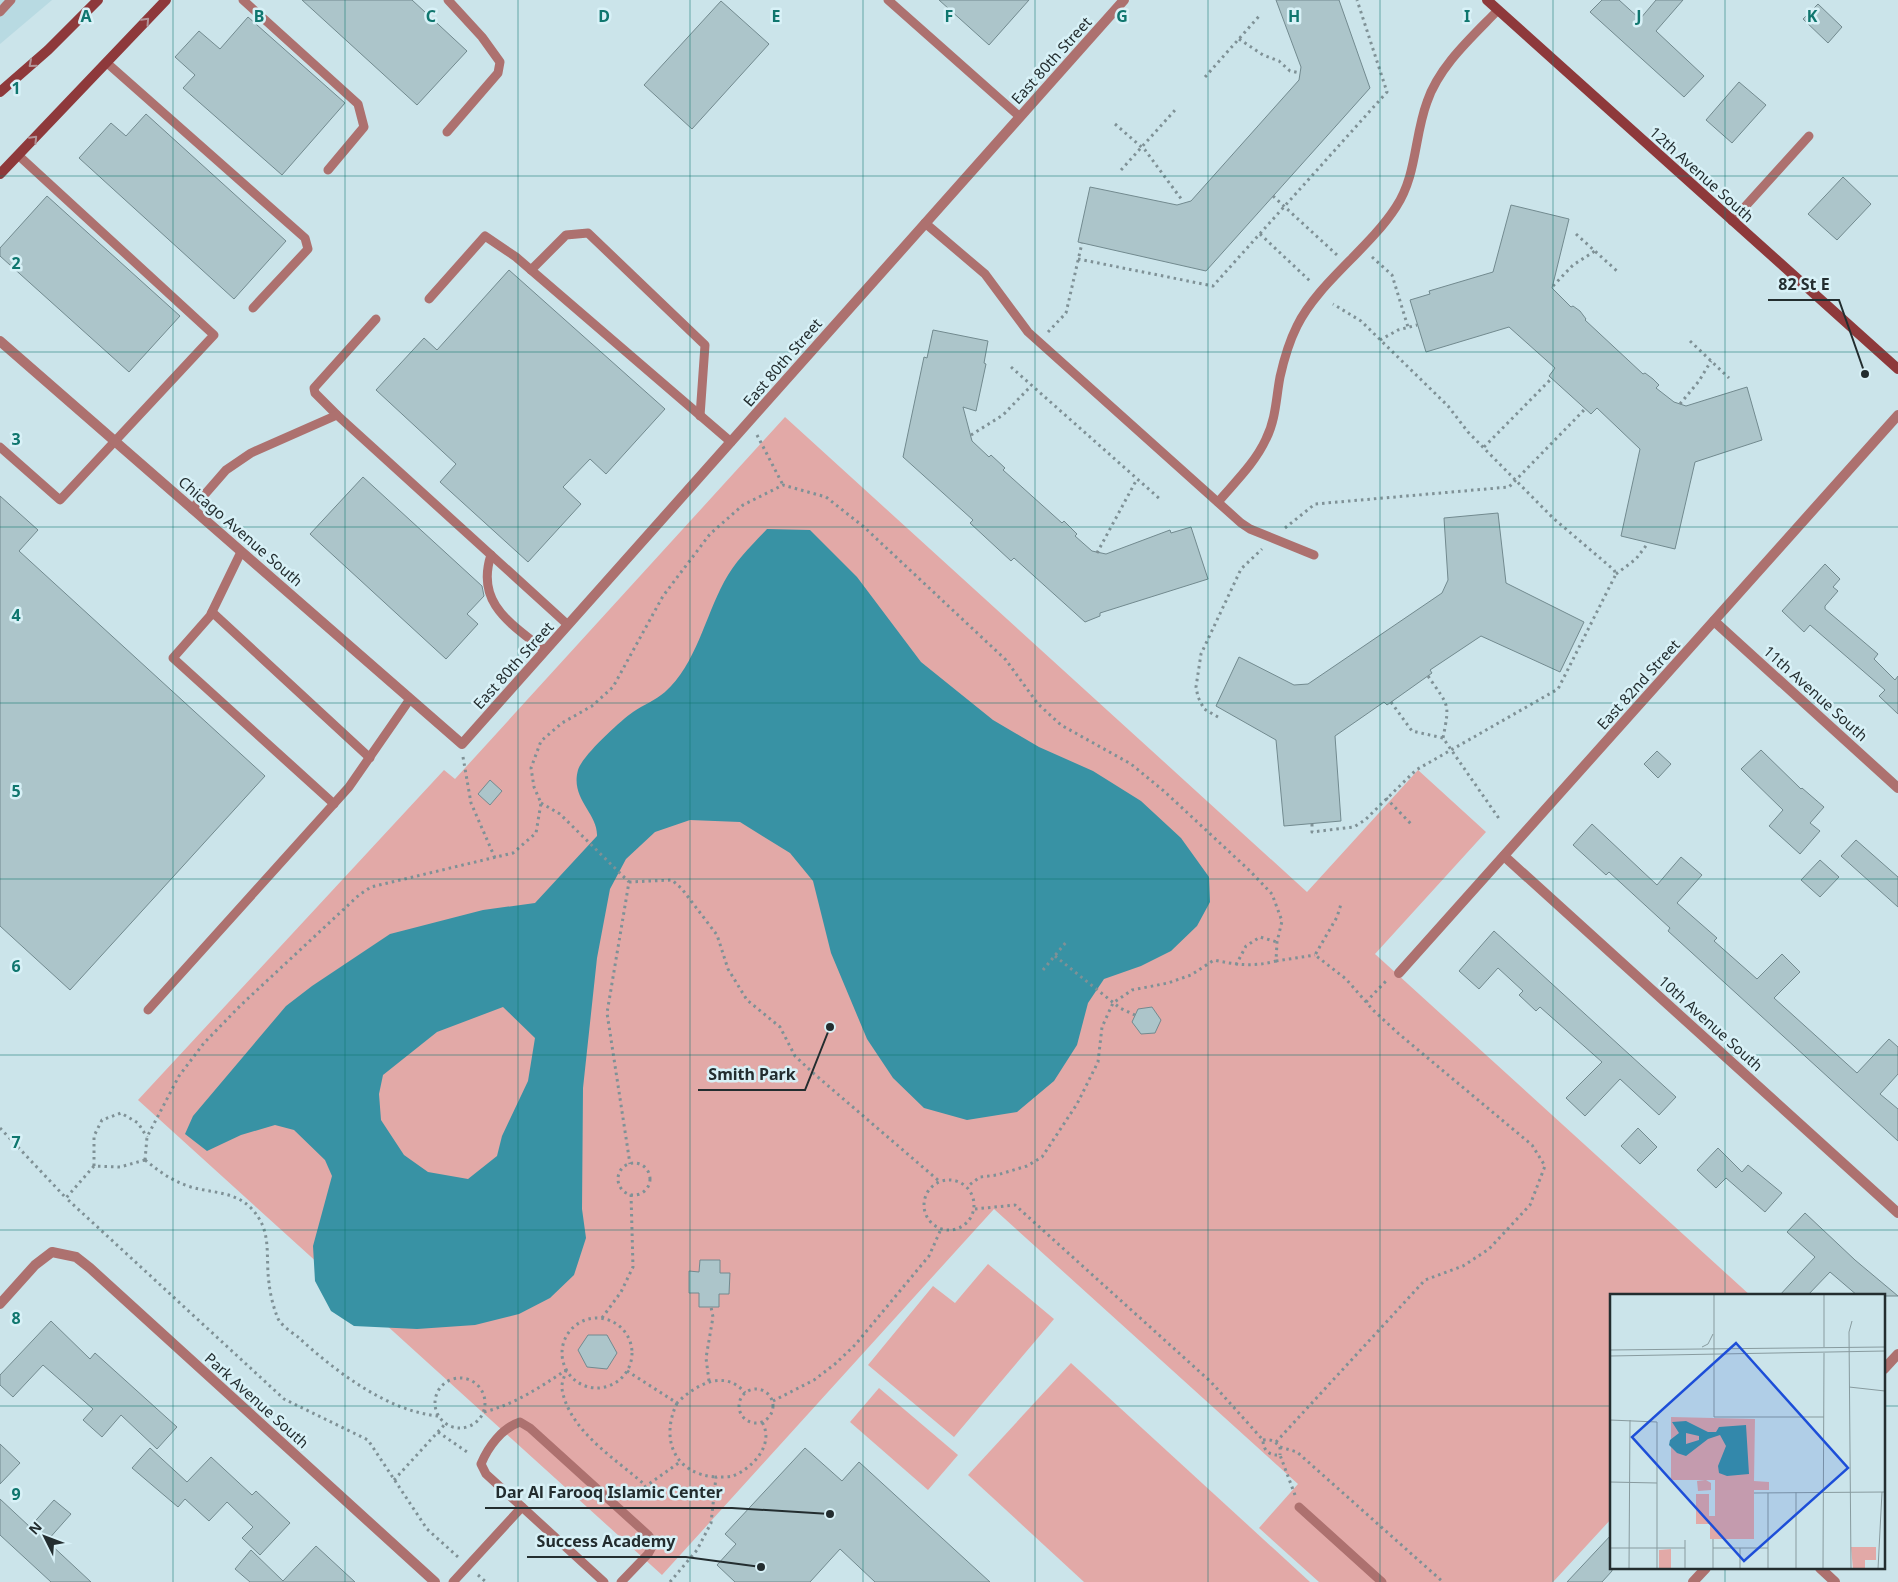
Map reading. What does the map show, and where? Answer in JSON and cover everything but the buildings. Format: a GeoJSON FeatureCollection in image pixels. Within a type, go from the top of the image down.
{"type":"FeatureCollection","features":[{"type":"Feature","properties":{"kind":"street"},"geometry":{"type":"LineString","coordinates":[[0,92],[48,50],[98,0]]}},
{"type":"Feature","properties":{"kind":"street"},"geometry":{"type":"LineString","coordinates":[[0,174],[166,0]]}},
{"type":"Feature","properties":{"kind":"street","name":"East 80th Street"},"geometry":{"type":"LineString","coordinates":[[462,744],[1124,0]]}},
{"type":"Feature","properties":{"kind":"street","name":"12th Avenue South"},"geometry":{"type":"LineString","coordinates":[[1487,0],[1898,369]]}},
{"type":"Feature","properties":{"kind":"street","name":"Chicago Avenue South"},"geometry":{"type":"LineString","coordinates":[[0,341],[462,744]]}},
{"type":"Feature","properties":{"kind":"street","name":"East 82nd Street"},"geometry":{"type":"LineString","coordinates":[[1399,973],[1898,415]]}},
{"type":"Feature","properties":{"kind":"street","name":"11th Avenue South"},"geometry":{"type":"LineString","coordinates":[[1714,621],[1898,788]]}},
{"type":"Feature","properties":{"kind":"street","name":"10th Avenue South"},"geometry":{"type":"LineString","coordinates":[[1504,856],[1898,1212]]}},
{"type":"Feature","properties":{"kind":"street","name":"Park Avenue South"},"geometry":{"type":"LineString","coordinates":[[0,1304],[36,1265],[52,1252],[76,1257],[435,1582]]}},
{"type":"Feature","properties":{"kind":"street"},"geometry":{"type":"LineString","coordinates":[[1886,1367],[1898,1354]]}},
{"type":"Feature","properties":{"kind":"street"},"geometry":{"type":"LineString","coordinates":[[1693,1582],[1704,1570]]}},
{"type":"Feature","properties":{"kind":"street"},"geometry":{"type":"LineString","coordinates":[[1822,1570],[1835,1582]]}},
{"type":"Feature","properties":{"kind":"lane"},"geometry":{"type":"LineString","coordinates":[[0,12],[11,0]]}},
{"type":"Feature","properties":{"kind":"lane"},"geometry":{"type":"LineString","coordinates":[[243,0],[358,104],[364,127],[328,170]]}},
{"type":"Feature","properties":{"kind":"lane"},"geometry":{"type":"LineString","coordinates":[[447,132],[498,73],[500,62],[482,37],[448,0]]}},
{"type":"Feature","properties":{"kind":"lane"},"geometry":{"type":"LineString","coordinates":[[888,0],[1020,117]]}},
{"type":"Feature","properties":{"kind":"lane"},"geometry":{"type":"LineString","coordinates":[[1218,502],[1248,467],[1266,438],[1277,402],[1283,361],[1298,324],[1322,292],[1396,207],[1406,188],[1414,162],[1427,101],[1456,55],[1498,10]]}},
{"type":"Feature","properties":{"kind":"lane"},"geometry":{"type":"LineString","coordinates":[[107,63],[305,238],[308,250],[253,308]]}},
{"type":"Feature","properties":{"kind":"lane"},"geometry":{"type":"LineString","coordinates":[[1732,221],[1809,136]]}},
{"type":"Feature","properties":{"kind":"lane"},"geometry":{"type":"LineString","coordinates":[[0,448],[60,500],[214,335],[18,155]]}},
{"type":"Feature","properties":{"kind":"lane"},"geometry":{"type":"LineString","coordinates":[[925,223],[985,274],[1019,322],[1038,341],[1241,523],[1273,539],[1314,555]]}},
{"type":"Feature","properties":{"kind":"lane"},"geometry":{"type":"LineString","coordinates":[[531,270],[566,236],[588,233],[705,345],[700,416]]}},
{"type":"Feature","properties":{"kind":"lane"},"geometry":{"type":"LineString","coordinates":[[429,299],[485,236],[531,270],[731,442]]}},
{"type":"Feature","properties":{"kind":"lane"},"geometry":{"type":"LineString","coordinates":[[376,319],[314,388],[319,398],[568,625]]}},
{"type":"Feature","properties":{"kind":"lane"},"geometry":{"type":"LineString","coordinates":[[192,509],[226,470],[251,453],[337,415]]}},
{"type":"Feature","properties":{"kind":"lane"},"geometry":{"type":"LineString","coordinates":[[241,552],[212,612],[173,658],[334,804]]}},
{"type":"Feature","properties":{"kind":"lane"},"geometry":{"type":"LineString","coordinates":[[491,555],[486,570],[494,606],[545,651]]}},
{"type":"Feature","properties":{"kind":"lane"},"geometry":{"type":"LineString","coordinates":[[212,612],[370,758]]}},
{"type":"Feature","properties":{"kind":"lane"},"geometry":{"type":"LineString","coordinates":[[148,1010],[334,804],[370,758],[410,699]]}},
{"type":"Feature","properties":{"kind":"lane"},"geometry":{"type":"LineString","coordinates":[[604,1582],[486,1474],[480,1464],[486,1451],[509,1426],[520,1422],[530,1428],[648,1535],[654,1543],[628,1580]]}},
{"type":"Feature","properties":{"kind":"lane"},"geometry":{"type":"LineString","coordinates":[[453,1582],[522,1507]]}},
{"type":"Feature","properties":{"kind":"lane"},"geometry":{"type":"LineString","coordinates":[[1299,1507],[1382,1582]]}},
{"type":"Feature","properties":{"kind":"path"},"geometry":{"type":"LineString","coordinates":[[1078,259],[1213,286],[1387,92],[1357,0]]}},
{"type":"Feature","properties":{"kind":"path"},"geometry":{"type":"LineString","coordinates":[[1205,77],[1261,14]]}},
{"type":"Feature","properties":{"kind":"path"},"geometry":{"type":"LineString","coordinates":[[1239,39],[1272,60],[1279,61],[1290,70],[1300,73]]}},
{"type":"Feature","properties":{"kind":"path"},"geometry":{"type":"LineString","coordinates":[[1121,170],[1176,109]]}},
{"type":"Feature","properties":{"kind":"path"},"geometry":{"type":"LineString","coordinates":[[1115,124],[1142,147],[1182,200]]}},
{"type":"Feature","properties":{"kind":"path"},"geometry":{"type":"LineString","coordinates":[[1273,196],[1348,264]]}},
{"type":"Feature","properties":{"kind":"path"},"geometry":{"type":"LineString","coordinates":[[1260,234],[1322,292]]}},
{"type":"Feature","properties":{"kind":"path"},"geometry":{"type":"LineString","coordinates":[[1576,234],[1617,271]]}},
{"type":"Feature","properties":{"kind":"path"},"geometry":{"type":"LineString","coordinates":[[1038,341],[1066,313],[1082,243]]}},
{"type":"Feature","properties":{"kind":"path"},"geometry":{"type":"LineString","coordinates":[[1362,248],[1392,275],[1408,327]]}},
{"type":"Feature","properties":{"kind":"path"},"geometry":{"type":"LineString","coordinates":[[1553,286],[1573,265],[1595,251]]}},
{"type":"Feature","properties":{"kind":"path"},"geometry":{"type":"LineString","coordinates":[[1333,304],[1362,321],[1448,406],[1462,426],[1553,518],[1614,570],[1616,574]]}},
{"type":"Feature","properties":{"kind":"path"},"geometry":{"type":"LineString","coordinates":[[1380,340],[1388,334],[1417,324]]}},
{"type":"Feature","properties":{"kind":"path"},"geometry":{"type":"LineString","coordinates":[[1690,341],[1729,378]]}},
{"type":"Feature","properties":{"kind":"path"},"geometry":{"type":"LineString","coordinates":[[1680,404],[1699,381],[1711,361]]}},
{"type":"Feature","properties":{"kind":"path"},"geometry":{"type":"LineString","coordinates":[[1011,367],[1161,500]]}},
{"type":"Feature","properties":{"kind":"path"},"geometry":{"type":"LineString","coordinates":[[1484,447],[1552,378]]}},
{"type":"Feature","properties":{"kind":"path"},"geometry":{"type":"LineString","coordinates":[[971,435],[1003,415],[1031,386]]}},
{"type":"Feature","properties":{"kind":"path"},"geometry":{"type":"LineString","coordinates":[[1218,717],[1204,709],[1198,697],[1196,687],[1201,654],[1240,569],[1273,539],[1315,504],[1509,487],[1585,409]]}},
{"type":"Feature","properties":{"kind":"path"},"geometry":{"type":"LineString","coordinates":[[750,422],[783,486]]}},
{"type":"Feature","properties":{"kind":"path"},"geometry":{"type":"LineString","coordinates":[[1097,553],[1137,479]]}},
{"type":"Feature","properties":{"kind":"path"},"geometry":{"type":"LineString","coordinates":[[145,1160],[147,1137],[179,1076],[204,1043],[241,1004],[359,895],[371,887],[513,853],[536,833],[541,803],[534,787],[531,768],[541,741],[562,723],[592,706],[613,686],[663,596],[710,534],[743,505],[783,486],[826,497],[864,526],[1006,660],[1038,704],[1061,725],[1131,764],[1165,792],[1272,894],[1282,921],[1277,942],[1276,961]]}},
{"type":"Feature","properties":{"kind":"path"},"geometry":{"type":"LineString","coordinates":[[1312,824],[1312,832],[1354,827],[1365,820],[1416,770],[1450,748],[1558,689],[1565,679],[1616,574],[1636,559],[1648,543]]}},
{"type":"Feature","properties":{"kind":"path"},"geometry":{"type":"LineString","coordinates":[[1428,676],[1447,705],[1448,712],[1443,738]]}},
{"type":"Feature","properties":{"kind":"path"},"geometry":{"type":"LineString","coordinates":[[1391,702],[1412,731],[1443,738],[1500,820]]}},
{"type":"Feature","properties":{"kind":"path"},"geometry":{"type":"LineString","coordinates":[[462,744],[471,803],[495,858]]}},
{"type":"Feature","properties":{"kind":"path"},"geometry":{"type":"LineString","coordinates":[[1386,798],[1413,826]]}},
{"type":"Feature","properties":{"kind":"path"},"geometry":{"type":"LineString","coordinates":[[541,803],[560,814],[627,880],[672,880],[682,889],[717,935],[728,969],[747,1000],[780,1027],[796,1056],[812,1072],[939,1181]]}},
{"type":"Feature","properties":{"kind":"path"},"geometry":{"type":"LineString","coordinates":[[627,880],[607,1013],[630,1164]]}},
{"type":"Feature","properties":{"kind":"path"},"geometry":{"type":"LineString","coordinates":[[1315,955],[1337,917],[1341,904]]}},
{"type":"Feature","properties":{"kind":"path"},"geometry":{"type":"LineString","coordinates":[[1236,965],[1246,946],[1260,936],[1277,942]]}},
{"type":"Feature","properties":{"kind":"path"},"geometry":{"type":"LineString","coordinates":[[1043,970],[1067,941]]}},
{"type":"Feature","properties":{"kind":"path"},"geometry":{"type":"LineString","coordinates":[[968,1186],[980,1177],[997,1175],[1027,1166],[1042,1157],[1077,1104],[1098,1062],[1102,1027],[1113,1002],[1132,990],[1168,983],[1191,975],[1214,960],[1236,965],[1259,966],[1276,961],[1315,955],[1346,979],[1366,1002],[1399,1034],[1532,1145],[1545,1166],[1530,1205],[1489,1249],[1463,1266],[1425,1280],[1276,1442]]}},
{"type":"Feature","properties":{"kind":"path"},"geometry":{"type":"LineString","coordinates":[[1055,956],[1113,1002],[1135,1015]]}},
{"type":"Feature","properties":{"kind":"path"},"geometry":{"type":"LineString","coordinates":[[1366,1002],[1389,978]]}},
{"type":"Feature","properties":{"kind":"path"},"geometry":{"type":"LineString","coordinates":[[66,1198],[94,1166],[94,1136],[102,1120],[121,1113],[138,1124],[147,1137]]}},
{"type":"Feature","properties":{"kind":"path"},"geometry":{"type":"LineString","coordinates":[[0,1128],[66,1198],[284,1399],[368,1440],[427,1529],[486,1582]]}},
{"type":"Feature","properties":{"kind":"path"},"geometry":{"type":"LineString","coordinates":[[94,1166],[120,1167],[145,1160]]}},
{"type":"Feature","properties":{"kind":"path"},"geometry":{"type":"LineString","coordinates":[[145,1160],[170,1179],[193,1187],[226,1194],[250,1207],[264,1226],[268,1252],[269,1283],[277,1319],[327,1364],[388,1401],[418,1414],[438,1416]]}},
{"type":"Feature","properties":{"kind":"path"},"geometry":{"type":"LineString","coordinates":[[637,1163],[644,1166],[650,1178],[644,1191],[631,1194],[625,1191],[618,1179],[624,1167],[637,1163]]}},
{"type":"Feature","properties":{"kind":"path"},"geometry":{"type":"LineString","coordinates":[[954,1179],[968,1186],[974,1197],[975,1209],[968,1222],[955,1230],[941,1229],[928,1220],[924,1206],[927,1191],[939,1181],[954,1179]]}},
{"type":"Feature","properties":{"kind":"path"},"geometry":{"type":"LineString","coordinates":[[602,1318],[622,1292],[633,1267],[631,1194]]}},
{"type":"Feature","properties":{"kind":"path"},"geometry":{"type":"LineString","coordinates":[[975,1209],[1015,1205],[1211,1382],[1263,1440],[1263,1446],[1267,1452],[1273,1456],[1280,1456]]}},
{"type":"Feature","properties":{"kind":"path"},"geometry":{"type":"LineString","coordinates":[[773,1401],[814,1380],[855,1345],[929,1256],[941,1229]]}},
{"type":"Feature","properties":{"kind":"path"},"geometry":{"type":"LineString","coordinates":[[709,1381],[706,1358],[713,1318],[711,1307]]}},
{"type":"Feature","properties":{"kind":"path"},"geometry":{"type":"LineString","coordinates":[[566,1370],[573,1378],[591,1388],[612,1385],[627,1371],[631,1360],[632,1349],[628,1338],[613,1322],[602,1318],[591,1318],[572,1329],[562,1349],[566,1370],[561,1388],[571,1412],[584,1431],[645,1485]]}},
{"type":"Feature","properties":{"kind":"path"},"geometry":{"type":"LineString","coordinates":[[484,1412],[505,1406],[524,1397],[566,1370]]}},
{"type":"Feature","properties":{"kind":"path"},"geometry":{"type":"LineString","coordinates":[[627,1371],[678,1403]]}},
{"type":"Feature","properties":{"kind":"path"},"geometry":{"type":"LineString","coordinates":[[465,1378],[478,1385],[485,1397],[484,1412],[476,1424],[462,1429],[446,1424],[438,1416],[435,1402],[439,1388],[451,1380],[465,1378]]}},
{"type":"Feature","properties":{"kind":"path"},"geometry":{"type":"LineString","coordinates":[[744,1393],[736,1385],[727,1382],[709,1381],[686,1395],[678,1403],[670,1417],[668,1433],[671,1447],[680,1462],[695,1473],[704,1476],[731,1476],[755,1461],[764,1447],[767,1437],[762,1422]]}},
{"type":"Feature","properties":{"kind":"path"},"geometry":{"type":"LineString","coordinates":[[759,1388],[769,1393],[773,1401],[771,1415],[762,1422],[751,1422],[742,1416],[739,1405],[744,1393],[759,1388]]}},
{"type":"Feature","properties":{"kind":"path"},"geometry":{"type":"LineString","coordinates":[[394,1480],[446,1424]]}},
{"type":"Feature","properties":{"kind":"path"},"geometry":{"type":"LineString","coordinates":[[438,1432],[465,1452],[483,1458]]}},
{"type":"Feature","properties":{"kind":"path"},"geometry":{"type":"LineString","coordinates":[[1263,1440],[1270,1439],[1280,1447],[1298,1452],[1443,1582]]}},
{"type":"Feature","properties":{"kind":"path"},"geometry":{"type":"LineString","coordinates":[[1280,1447],[1280,1456],[1299,1507]]}},
{"type":"Feature","properties":{"kind":"path"},"geometry":{"type":"LineString","coordinates":[[639,1491],[680,1462]]}},
{"type":"Feature","properties":{"kind":"path"},"geometry":{"type":"LineString","coordinates":[[670,1582],[697,1550],[711,1523],[716,1477]]}},
{"type":"Feature","properties":{"kind":"shaded area"},"geometry":{"type":"Polygon","coordinates":[[[0,0],[52,0],[0,44],[0,0]]]}},
{"type":"Feature","properties":{"kind":"shaded area"},"geometry":{"type":"Polygon","coordinates":[[[785,417],[1307,892],[1418,770],[1486,832],[1375,954],[1749,1294],[1610,1294],[1610,1520],[1553,1582],[1319,1582],[1259,1528],[1298,1484],[994,1209],[662,1575],[138,1100],[444,770],[455,779],[785,417]]]}},
{"type":"Feature","properties":{"kind":"shaded area"},"geometry":{"type":"Polygon","coordinates":[[[988,1264],[1054,1319],[954,1437],[868,1365],[933,1286],[955,1303],[988,1264]]]}},
{"type":"Feature","properties":{"kind":"shaded area"},"geometry":{"type":"Polygon","coordinates":[[[1071,1363],[1310,1582],[1084,1582],[968,1475],[1071,1363]]]}},
{"type":"Feature","properties":{"kind":"shaded area"},"geometry":{"type":"Polygon","coordinates":[[[879,1388],[958,1455],[928,1490],[850,1422],[879,1388]]]}},
{"type":"Feature","properties":{"kind":"water"},"geometry":{"type":"Polygon","coordinates":[[[767,529],[810,530],[857,577],[921,662],[993,720],[1039,747],[1093,771],[1141,801],[1181,838],[1209,877],[1210,902],[1197,926],[1171,951],[1141,966],[1104,979],[1088,1003],[1077,1045],[1054,1081],[1017,1112],[967,1120],[924,1108],[893,1078],[867,1039],[831,953],[813,881],[790,853],[740,822],[690,820],[655,832],[626,859],[610,889],[597,958],[583,1088],[582,1209],[586,1238],[574,1275],[550,1298],[519,1314],[475,1325],[417,1329],[354,1326],[331,1311],[315,1281],[313,1246],[332,1176],[325,1160],[294,1130],[275,1125],[241,1135],[207,1151],[185,1134],[193,1116],[286,1006],[312,986],[390,934],[483,910],[535,903],[597,836],[593,820],[578,789],[578,770],[581,764],[586,756],[619,723],[661,695],[676,681],[699,640],[728,574],[767,529]],[[503,1007],[437,1032],[383,1075],[379,1094],[381,1120],[404,1155],[428,1172],[468,1179],[497,1156],[502,1136],[528,1081],[535,1038],[503,1007]]]}},
{"type":"Feature","properties":{"kind":"place","name":"82 St E"},"geometry":{"type":"Point","coordinates":[1865,374]}},
{"type":"Feature","properties":{"kind":"place","name":"Smith Park"},"geometry":{"type":"Point","coordinates":[830,1027]}},
{"type":"Feature","properties":{"kind":"place","name":"Dar Al Farooq Islamic Center"},"geometry":{"type":"Point","coordinates":[830,1514]}},
{"type":"Feature","properties":{"kind":"place","name":"Success Academy"},"geometry":{"type":"Point","coordinates":[761,1567]}}]}
